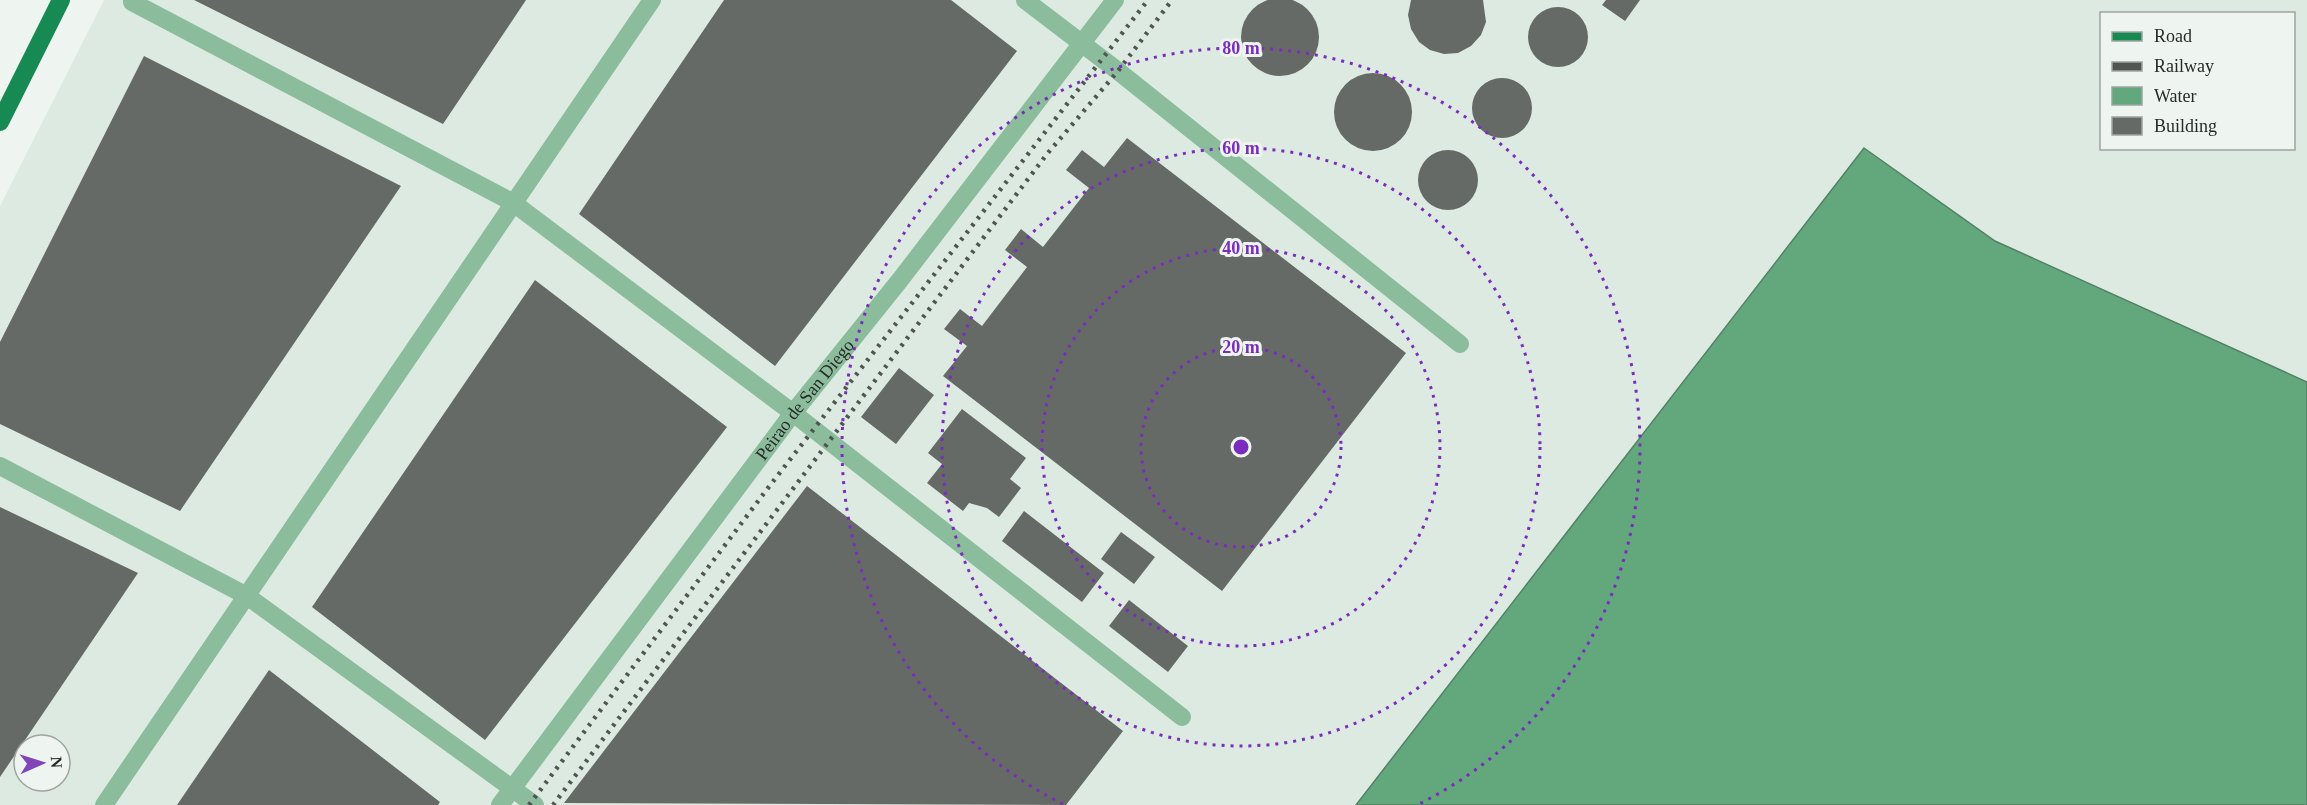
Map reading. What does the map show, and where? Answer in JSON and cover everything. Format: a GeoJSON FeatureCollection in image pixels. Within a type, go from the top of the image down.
{"type":"FeatureCollection","features":[{"type":"Feature","properties":{"kind":"main road"},"geometry":{"type":"LineString","coordinates":[[0,122],[62,0]]}},
{"type":"Feature","properties":{"kind":"lane"},"geometry":{"type":"LineString","coordinates":[[104,805],[512,202],[652,0]]}},
{"type":"Feature","properties":{"kind":"lane"},"geometry":{"type":"LineString","coordinates":[[1025,0],[1460,344]]}},
{"type":"Feature","properties":{"kind":"lane","name":"Peirao de San Diego"},"geometry":{"type":"LineString","coordinates":[[500,805],[793,413],[900,280],[1115,0]]}},
{"type":"Feature","properties":{"kind":"lane"},"geometry":{"type":"LineString","coordinates":[[132,2],[512,202],[793,413],[1182,717]]}},
{"type":"Feature","properties":{"kind":"lane"},"geometry":{"type":"LineString","coordinates":[[0,466],[247,596],[535,805]]}},
{"type":"Feature","properties":{"kind":"shaded area"},"geometry":{"type":"Polygon","coordinates":[[[104,0],[2307,0],[2307,382],[1995,241],[1864,148],[1356,805],[0,805],[0,206],[104,0]]]}},
{"type":"Feature","properties":{"kind":"water"},"geometry":{"type":"Polygon","coordinates":[[[1864,148],[1995,241],[2307,382],[2307,805],[1356,805],[1864,148]]]}},
{"type":"Feature","properties":{"kind":"building"},"geometry":{"type":"Polygon","coordinates":[[[1272,-1],[1288,-1],[1302,5],[1312,15],[1318,29],[1318,45],[1312,59],[1302,69],[1288,75],[1272,75],[1258,69],[1248,59],[1242,45],[1242,29],[1248,15],[1258,5],[1272,-1]]]}},
{"type":"Feature","properties":{"kind":"building"},"geometry":{"type":"Polygon","coordinates":[[[194,0],[526,0],[443,124],[194,0]]]}},
{"type":"Feature","properties":{"kind":"building"},"geometry":{"type":"Polygon","coordinates":[[[724,0],[951,0],[1017,51],[775,366],[579,214],[724,0]]]}},
{"type":"Feature","properties":{"kind":"building"},"geometry":{"type":"Polygon","coordinates":[[[1411,0],[1483,0],[1486,22],[1481,35],[1471,46],[1458,53],[1444,54],[1430,50],[1419,42],[1411,29],[1408,15],[1411,0]]]}},
{"type":"Feature","properties":{"kind":"building"},"geometry":{"type":"Polygon","coordinates":[[[1606,0],[1640,0],[1625,21],[1602,5],[1606,0]]]}},
{"type":"Feature","properties":{"kind":"building"},"geometry":{"type":"Polygon","coordinates":[[[1558,7],[1575,12],[1583,20],[1588,37],[1583,54],[1575,62],[1558,67],[1541,62],[1533,54],[1528,37],[1533,20],[1541,12],[1558,7]]]}},
{"type":"Feature","properties":{"kind":"building"},"geometry":{"type":"Polygon","coordinates":[[[144,56],[401,186],[180,511],[0,424],[0,342],[144,56]]]}},
{"type":"Feature","properties":{"kind":"building"},"geometry":{"type":"Polygon","coordinates":[[[1373,73],[1388,76],[1405,90],[1412,112],[1409,127],[1395,144],[1373,151],[1358,148],[1341,134],[1334,112],[1337,97],[1351,80],[1373,73]]]}},
{"type":"Feature","properties":{"kind":"building"},"geometry":{"type":"Polygon","coordinates":[[[1502,78],[1519,83],[1527,91],[1532,108],[1527,125],[1519,133],[1502,138],[1485,133],[1477,125],[1472,108],[1477,91],[1485,83],[1502,78]]]}},
{"type":"Feature","properties":{"kind":"building"},"geometry":{"type":"Polygon","coordinates":[[[1127,138],[1406,353],[1222,591],[943,376],[967,346],[944,329],[960,309],[982,326],[1027,267],[1005,250],[1021,229],[1043,247],[1089,188],[1066,170],[1082,150],[1104,167],[1127,138]]]}},
{"type":"Feature","properties":{"kind":"building"},"geometry":{"type":"Polygon","coordinates":[[[1448,150],[1465,155],[1473,163],[1478,180],[1473,197],[1465,205],[1448,210],[1431,205],[1423,197],[1418,180],[1423,163],[1431,155],[1448,150]]]}},
{"type":"Feature","properties":{"kind":"building"},"geometry":{"type":"Polygon","coordinates":[[[535,280],[727,427],[485,740],[312,607],[535,280]]]}},
{"type":"Feature","properties":{"kind":"building"},"geometry":{"type":"Polygon","coordinates":[[[899,368],[934,395],[896,444],[861,417],[899,368]]]}},
{"type":"Feature","properties":{"kind":"building"},"geometry":{"type":"Polygon","coordinates":[[[962,409],[1026,458],[1010,479],[1021,488],[999,517],[987,508],[969,503],[963,511],[927,483],[942,464],[928,453],[962,409]]]}},
{"type":"Feature","properties":{"kind":"building"},"geometry":{"type":"Polygon","coordinates":[[[807,486],[1123,731],[1066,805],[564,803],[807,486]]]}},
{"type":"Feature","properties":{"kind":"building"},"geometry":{"type":"Polygon","coordinates":[[[0,507],[138,573],[30,733],[12,733],[12,759],[0,777],[0,507]]]}},
{"type":"Feature","properties":{"kind":"building"},"geometry":{"type":"Polygon","coordinates":[[[1024,511],[1104,573],[1082,602],[1002,541],[1024,511]]]}},
{"type":"Feature","properties":{"kind":"building"},"geometry":{"type":"Polygon","coordinates":[[[1121,532],[1155,557],[1134,584],[1101,559],[1121,532]]]}},
{"type":"Feature","properties":{"kind":"building"},"geometry":{"type":"Polygon","coordinates":[[[1129,600],[1188,646],[1168,672],[1109,626],[1129,600]]]}},
{"type":"Feature","properties":{"kind":"building"},"geometry":{"type":"Polygon","coordinates":[[[269,670],[440,802],[438,805],[177,805],[269,670]]]}},
{"type":"Feature","properties":{"kind":"railway"},"geometry":{"type":"LineString","coordinates":[[529,805],[771,484],[1148,0]]}},
{"type":"Feature","properties":{"kind":"railway"},"geometry":{"type":"LineString","coordinates":[[553,805],[1047,154],[1118,71],[1172,0]]}}]}
